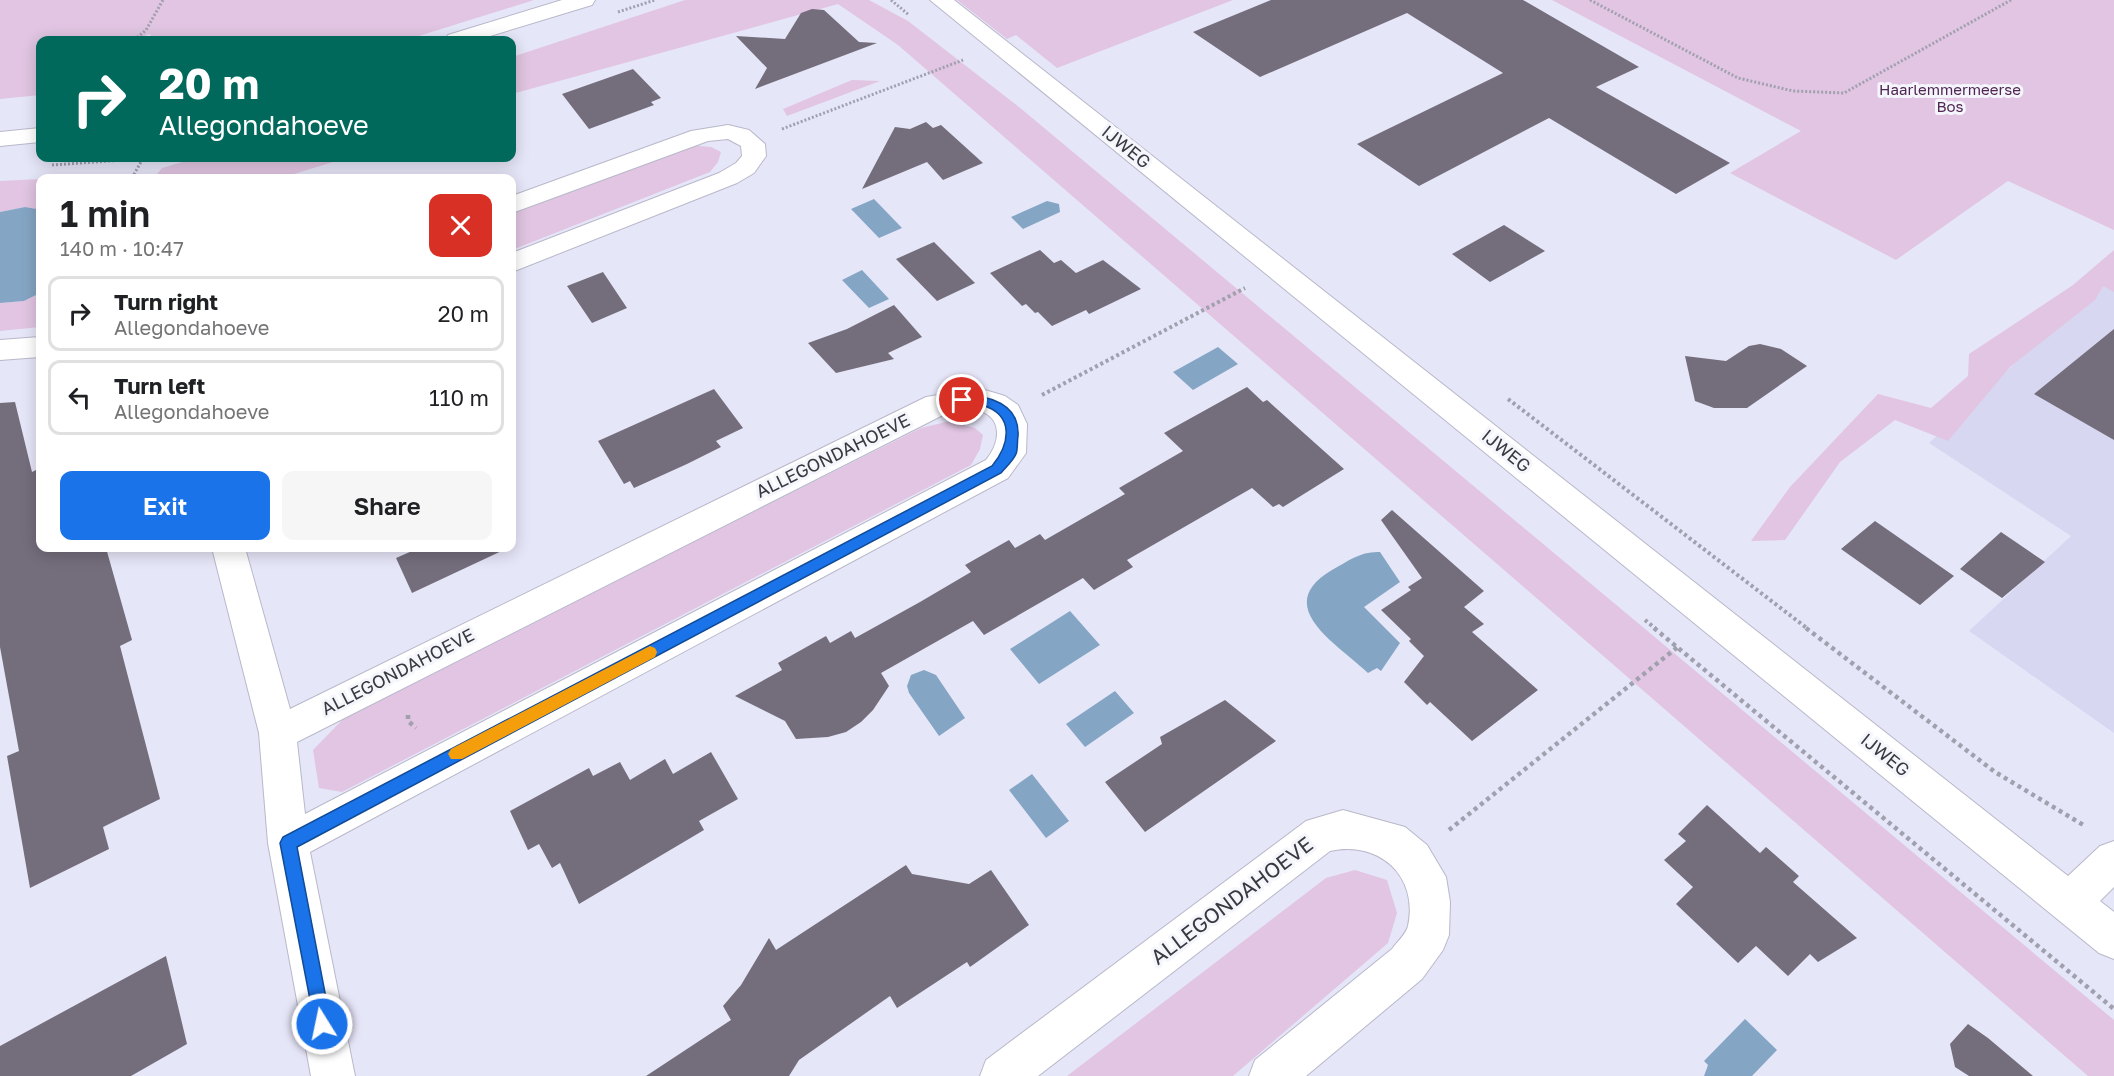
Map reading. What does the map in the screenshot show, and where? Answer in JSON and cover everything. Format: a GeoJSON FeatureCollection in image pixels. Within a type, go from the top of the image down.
{"type":"FeatureCollection","features":[{"type":"Feature","properties":{"kind":"street"},"geometry":{"type":"LineString","coordinates":[[469,36],[584,0]]}},
{"type":"Feature","properties":{"kind":"street","name":"IJWEG"},"geometry":{"type":"LineString","coordinates":[[941,0],[2114,938]]}},
{"type":"Feature","properties":{"kind":"street"},"geometry":{"type":"LineString","coordinates":[[516,205],[700,136],[732,132],[751,141],[754,156],[746,168],[728,178],[516,261]]}},
{"type":"Feature","properties":{"kind":"street"},"geometry":{"type":"LineString","coordinates":[[0,139],[36,135]]}},
{"type":"Feature","properties":{"kind":"street"},"geometry":{"type":"LineString","coordinates":[[0,350],[36,347]]}},
{"type":"Feature","properties":{"kind":"street","name":"ALLEGONDAHOEVE"},"geometry":{"type":"LineString","coordinates":[[278,733],[436,652],[937,405],[978,399],[1007,413]]}},
{"type":"Feature","properties":{"kind":"street"},"geometry":{"type":"LineString","coordinates":[[288,843],[997,469],[1010,453],[1012,424],[1007,413]]}},
{"type":"Feature","properties":{"kind":"street"},"geometry":{"type":"LineString","coordinates":[[229,552],[278,733],[288,843],[328,1074]]}},
{"type":"Feature","properties":{"kind":"street","name":"ALLEGONDAHOEVE"},"geometry":{"type":"LineString","coordinates":[[1002,1076],[1320,834],[1343,829],[1391,840],[1413,859],[1426,877],[1430,902],[1428,934],[1407,964],[1270,1076]]}},
{"type":"Feature","properties":{"kind":"street"},"geometry":{"type":"LineString","coordinates":[[2070,903],[2114,860]]}},
{"type":"Feature","properties":{"kind":"path"},"geometry":{"type":"LineString","coordinates":[[137,36],[146,30],[163,0]]}},
{"type":"Feature","properties":{"kind":"path"},"geometry":{"type":"LineString","coordinates":[[1590,0],[1738,78],[1793,91],[1844,93],[2012,0]]}},
{"type":"Feature","properties":{"kind":"path"},"geometry":{"type":"LineString","coordinates":[[751,141],[999,45]]}},
{"type":"Feature","properties":{"kind":"path"},"geometry":{"type":"LineString","coordinates":[[44,166],[100,162]]}},
{"type":"Feature","properties":{"kind":"path"},"geometry":{"type":"LineString","coordinates":[[1007,413],[1282,271]]}},
{"type":"Feature","properties":{"kind":"path"},"geometry":{"type":"LineString","coordinates":[[1499,392],[1995,772],[2088,828]]}},
{"type":"Feature","properties":{"kind":"path"},"geometry":{"type":"LineString","coordinates":[[1413,859],[1752,587]]}},
{"type":"Feature","properties":{"kind":"path"},"geometry":{"type":"LineString","coordinates":[[436,652],[410,696],[408,722],[431,739],[474,745]]}},
{"type":"Feature","properties":{"kind":"shaded area"},"geometry":{"type":"Polygon","coordinates":[[[874,199],[902,228],[879,238],[851,209],[874,199]]]}},
{"type":"Feature","properties":{"kind":"shaded area"},"geometry":{"type":"Polygon","coordinates":[[[1047,201],[1059,204],[1060,212],[1023,229],[1011,217],[1047,201]]]}},
{"type":"Feature","properties":{"kind":"shaded area"},"geometry":{"type":"Polygon","coordinates":[[[25,207],[36,209],[36,295],[24,301],[0,303],[0,212],[25,207]]]}},
{"type":"Feature","properties":{"kind":"shaded area"},"geometry":{"type":"Polygon","coordinates":[[[862,270],[889,299],[869,308],[842,280],[862,270]]]}},
{"type":"Feature","properties":{"kind":"shaded area"},"geometry":{"type":"Polygon","coordinates":[[[2114,271],[2114,733],[1969,631],[2071,536],[1929,443],[2114,271]]]}},
{"type":"Feature","properties":{"kind":"shaded area"},"geometry":{"type":"Polygon","coordinates":[[[1218,347],[1238,364],[1193,390],[1173,372],[1218,347]]]}},
{"type":"Feature","properties":{"kind":"shaded area"},"geometry":{"type":"Polygon","coordinates":[[[1380,552],[1400,582],[1364,607],[1400,643],[1381,671],[1377,668],[1368,673],[1326,637],[1315,624],[1308,610],[1307,597],[1315,584],[1332,570],[1361,555],[1380,552]]]}},
{"type":"Feature","properties":{"kind":"shaded area"},"geometry":{"type":"Polygon","coordinates":[[[1070,611],[1100,645],[1039,684],[1010,649],[1070,611]]]}},
{"type":"Feature","properties":{"kind":"shaded area"},"geometry":{"type":"Polygon","coordinates":[[[924,670],[936,675],[965,718],[939,736],[909,693],[907,686],[911,675],[924,670]]]}},
{"type":"Feature","properties":{"kind":"shaded area"},"geometry":{"type":"Polygon","coordinates":[[[1115,691],[1134,713],[1085,747],[1066,724],[1115,691]]]}},
{"type":"Feature","properties":{"kind":"shaded area"},"geometry":{"type":"Polygon","coordinates":[[[1032,774],[1069,821],[1046,838],[1009,790],[1032,774]]]}},
{"type":"Feature","properties":{"kind":"shaded area"},"geometry":{"type":"Polygon","coordinates":[[[1745,1019],[1777,1050],[1752,1076],[1704,1076],[1708,1065],[1704,1061],[1745,1019]]]}},
{"type":"Feature","properties":{"kind":"green space"},"geometry":{"type":"Polygon","coordinates":[[[0,0],[534,0],[419,36],[150,36],[151,34],[145,36],[36,36],[36,95],[0,99],[0,0]]]}},
{"type":"Feature","properties":{"kind":"green space"},"geometry":{"type":"Polygon","coordinates":[[[685,0],[869,0],[908,21],[1019,107],[2114,1020],[2114,1076],[2088,1076],[898,45],[838,4],[516,93],[516,56],[685,0]]]}},
{"type":"Feature","properties":{"kind":"green space"},"geometry":{"type":"Polygon","coordinates":[[[957,0],[1233,0],[1057,68],[1016,35],[1007,39],[957,0]]]}},
{"type":"Feature","properties":{"kind":"green space","name":"Haarlemmermeerse Bos"},"geometry":{"type":"Polygon","coordinates":[[[1552,0],[2114,0],[2114,230],[2008,181],[1896,260],[1730,173],[1801,131],[1552,0]]]}},
{"type":"Feature","properties":{"kind":"green space"},"geometry":{"type":"Polygon","coordinates":[[[852,80],[880,81],[787,116],[783,109],[852,80]]]}},
{"type":"Feature","properties":{"kind":"green space"},"geometry":{"type":"Polygon","coordinates":[[[688,145],[711,147],[721,152],[718,162],[710,172],[516,248],[516,210],[688,145]]]}},
{"type":"Feature","properties":{"kind":"green space"},"geometry":{"type":"Polygon","coordinates":[[[182,162],[333,162],[294,174],[157,174],[162,168],[182,162]]]}},
{"type":"Feature","properties":{"kind":"green space"},"geometry":{"type":"Polygon","coordinates":[[[36,179],[36,209],[25,207],[0,212],[0,181],[36,179]]]}},
{"type":"Feature","properties":{"kind":"green space"},"geometry":{"type":"Polygon","coordinates":[[[2114,250],[2114,292],[2103,286],[2095,300],[2010,367],[1948,441],[1895,420],[1840,462],[1785,540],[1751,541],[1790,487],[1878,394],[1931,408],[1968,376],[1969,354],[2073,285],[2114,250]]]}},
{"type":"Feature","properties":{"kind":"green space"},"geometry":{"type":"Polygon","coordinates":[[[36,295],[36,327],[0,331],[0,303],[24,301],[36,295]]]}},
{"type":"Feature","properties":{"kind":"green space"},"geometry":{"type":"Polygon","coordinates":[[[950,421],[975,428],[983,435],[980,449],[971,465],[342,792],[319,788],[313,750],[347,715],[921,428],[950,421]]]}},
{"type":"Feature","properties":{"kind":"green space"},"geometry":{"type":"Polygon","coordinates":[[[1355,870],[1387,880],[1397,913],[1388,943],[1233,1076],[1067,1076],[1326,878],[1355,870]]]}},
{"type":"Feature","properties":{"kind":"building"},"geometry":{"type":"Polygon","coordinates":[[[1271,0],[1523,0],[1639,67],[1596,87],[1730,163],[1676,194],[1549,118],[1419,186],[1357,144],[1503,73],[1407,13],[1260,77],[1193,32],[1271,0]]]}},
{"type":"Feature","properties":{"kind":"building"},"geometry":{"type":"Polygon","coordinates":[[[812,9],[824,10],[859,42],[877,43],[755,89],[767,68],[736,36],[785,39],[801,13],[812,9]]]}},
{"type":"Feature","properties":{"kind":"building"},"geometry":{"type":"Polygon","coordinates":[[[633,69],[661,98],[651,102],[654,105],[589,129],[562,94],[633,69]]]}},
{"type":"Feature","properties":{"kind":"building"},"geometry":{"type":"Polygon","coordinates":[[[926,122],[933,128],[941,125],[983,163],[943,180],[927,162],[862,189],[895,127],[910,129],[926,122]]]}},
{"type":"Feature","properties":{"kind":"building"},"geometry":{"type":"Polygon","coordinates":[[[1504,225],[1545,251],[1490,282],[1452,254],[1504,225]]]}},
{"type":"Feature","properties":{"kind":"building"},"geometry":{"type":"Polygon","coordinates":[[[934,242],[975,283],[937,301],[896,259],[934,242]]]}},
{"type":"Feature","properties":{"kind":"building"},"geometry":{"type":"Polygon","coordinates":[[[1040,250],[1054,263],[1061,260],[1076,273],[1103,260],[1141,289],[1089,314],[1086,310],[1052,326],[1026,304],[1022,306],[990,273],[1040,250]]]}},
{"type":"Feature","properties":{"kind":"building"},"geometry":{"type":"Polygon","coordinates":[[[603,272],[627,308],[592,323],[567,286],[603,272]]]}},
{"type":"Feature","properties":{"kind":"building"},"geometry":{"type":"Polygon","coordinates":[[[894,305],[922,337],[888,353],[894,359],[836,373],[808,343],[847,329],[894,305]]]}},
{"type":"Feature","properties":{"kind":"building"},"geometry":{"type":"Polygon","coordinates":[[[2114,329],[2114,440],[2034,394],[2114,329]]]}},
{"type":"Feature","properties":{"kind":"building"},"geometry":{"type":"Polygon","coordinates":[[[1760,344],[1781,349],[1807,366],[1747,408],[1714,408],[1695,401],[1685,356],[1726,361],[1749,346],[1760,344]]]}},
{"type":"Feature","properties":{"kind":"building"},"geometry":{"type":"Polygon","coordinates":[[[1247,387],[1263,402],[1267,400],[1344,469],[1283,507],[1279,504],[1273,507],[1252,488],[1127,560],[1133,567],[1094,590],[1083,578],[984,635],[973,621],[881,673],[889,686],[873,710],[846,732],[828,737],[796,739],[785,721],[735,696],[782,670],[778,663],[826,636],[830,643],[851,631],[855,638],[920,602],[971,572],[965,565],[1009,540],[1015,548],[1040,534],[1045,540],[1125,494],[1119,488],[1183,451],[1164,433],[1247,387]]]}},
{"type":"Feature","properties":{"kind":"building"},"geometry":{"type":"Polygon","coordinates":[[[714,389],[743,428],[716,441],[721,447],[687,464],[634,488],[630,481],[624,484],[598,441],[714,389]]]}},
{"type":"Feature","properties":{"kind":"building"},"geometry":{"type":"Polygon","coordinates":[[[15,402],[32,472],[36,470],[36,552],[107,552],[132,640],[120,646],[160,799],[103,827],[109,849],[30,888],[7,756],[19,751],[0,647],[0,403],[15,402]]]}},
{"type":"Feature","properties":{"kind":"building"},"geometry":{"type":"Polygon","coordinates":[[[1392,510],[1484,591],[1464,607],[1484,624],[1472,632],[1538,690],[1472,741],[1430,702],[1427,705],[1404,682],[1424,656],[1409,641],[1411,639],[1381,610],[1411,590],[1408,587],[1422,578],[1381,520],[1392,510]]]}},
{"type":"Feature","properties":{"kind":"building"},"geometry":{"type":"Polygon","coordinates":[[[1875,521],[1954,576],[1920,605],[1841,549],[1875,521]]]}},
{"type":"Feature","properties":{"kind":"building"},"geometry":{"type":"Polygon","coordinates":[[[2001,532],[2045,562],[2002,598],[1960,569],[2001,532]]]}},
{"type":"Feature","properties":{"kind":"building"},"geometry":{"type":"Polygon","coordinates":[[[410,552],[499,552],[412,593],[396,558],[410,552]]]}},
{"type":"Feature","properties":{"kind":"building"},"geometry":{"type":"Polygon","coordinates":[[[1225,700],[1276,741],[1145,832],[1105,782],[1162,744],[1160,737],[1225,700]]]}},
{"type":"Feature","properties":{"kind":"building"},"geometry":{"type":"Polygon","coordinates":[[[711,752],[738,799],[699,821],[704,830],[579,904],[560,863],[552,868],[539,844],[528,850],[510,811],[589,768],[593,776],[620,762],[630,780],[665,759],[673,774],[711,752]]]}},
{"type":"Feature","properties":{"kind":"building"},"geometry":{"type":"Polygon","coordinates":[[[1707,805],[1760,853],[1766,847],[1799,876],[1793,882],[1857,938],[1818,962],[1810,954],[1788,976],[1756,946],[1738,963],[1676,904],[1693,887],[1664,860],[1686,841],[1678,834],[1707,805]]]}},
{"type":"Feature","properties":{"kind":"building"},"geometry":{"type":"Polygon","coordinates":[[[906,865],[912,874],[969,884],[991,870],[1029,925],[970,967],[967,962],[897,1008],[890,996],[799,1060],[789,1076],[646,1076],[731,1020],[723,1006],[741,985],[769,938],[776,950],[906,865]]]}},
{"type":"Feature","properties":{"kind":"building"},"geometry":{"type":"Polygon","coordinates":[[[166,956],[187,1044],[131,1076],[0,1076],[0,1046],[166,956]]]}},
{"type":"Feature","properties":{"kind":"building"},"geometry":{"type":"Polygon","coordinates":[[[1968,1024],[2033,1076],[1969,1076],[1955,1067],[1950,1044],[1968,1024]]]}},
{"type":"Feature","properties":{"kind":"slow traffic"},"geometry":{"type":"LineString","coordinates":[[456,754],[650,652]]}},
{"type":"Feature","properties":{"kind":"route"},"geometry":{"type":"LineString","coordinates":[[322,1024],[288,843],[997,469],[1010,453],[1012,424],[1007,413],[978,399],[962,400]]}}]}
